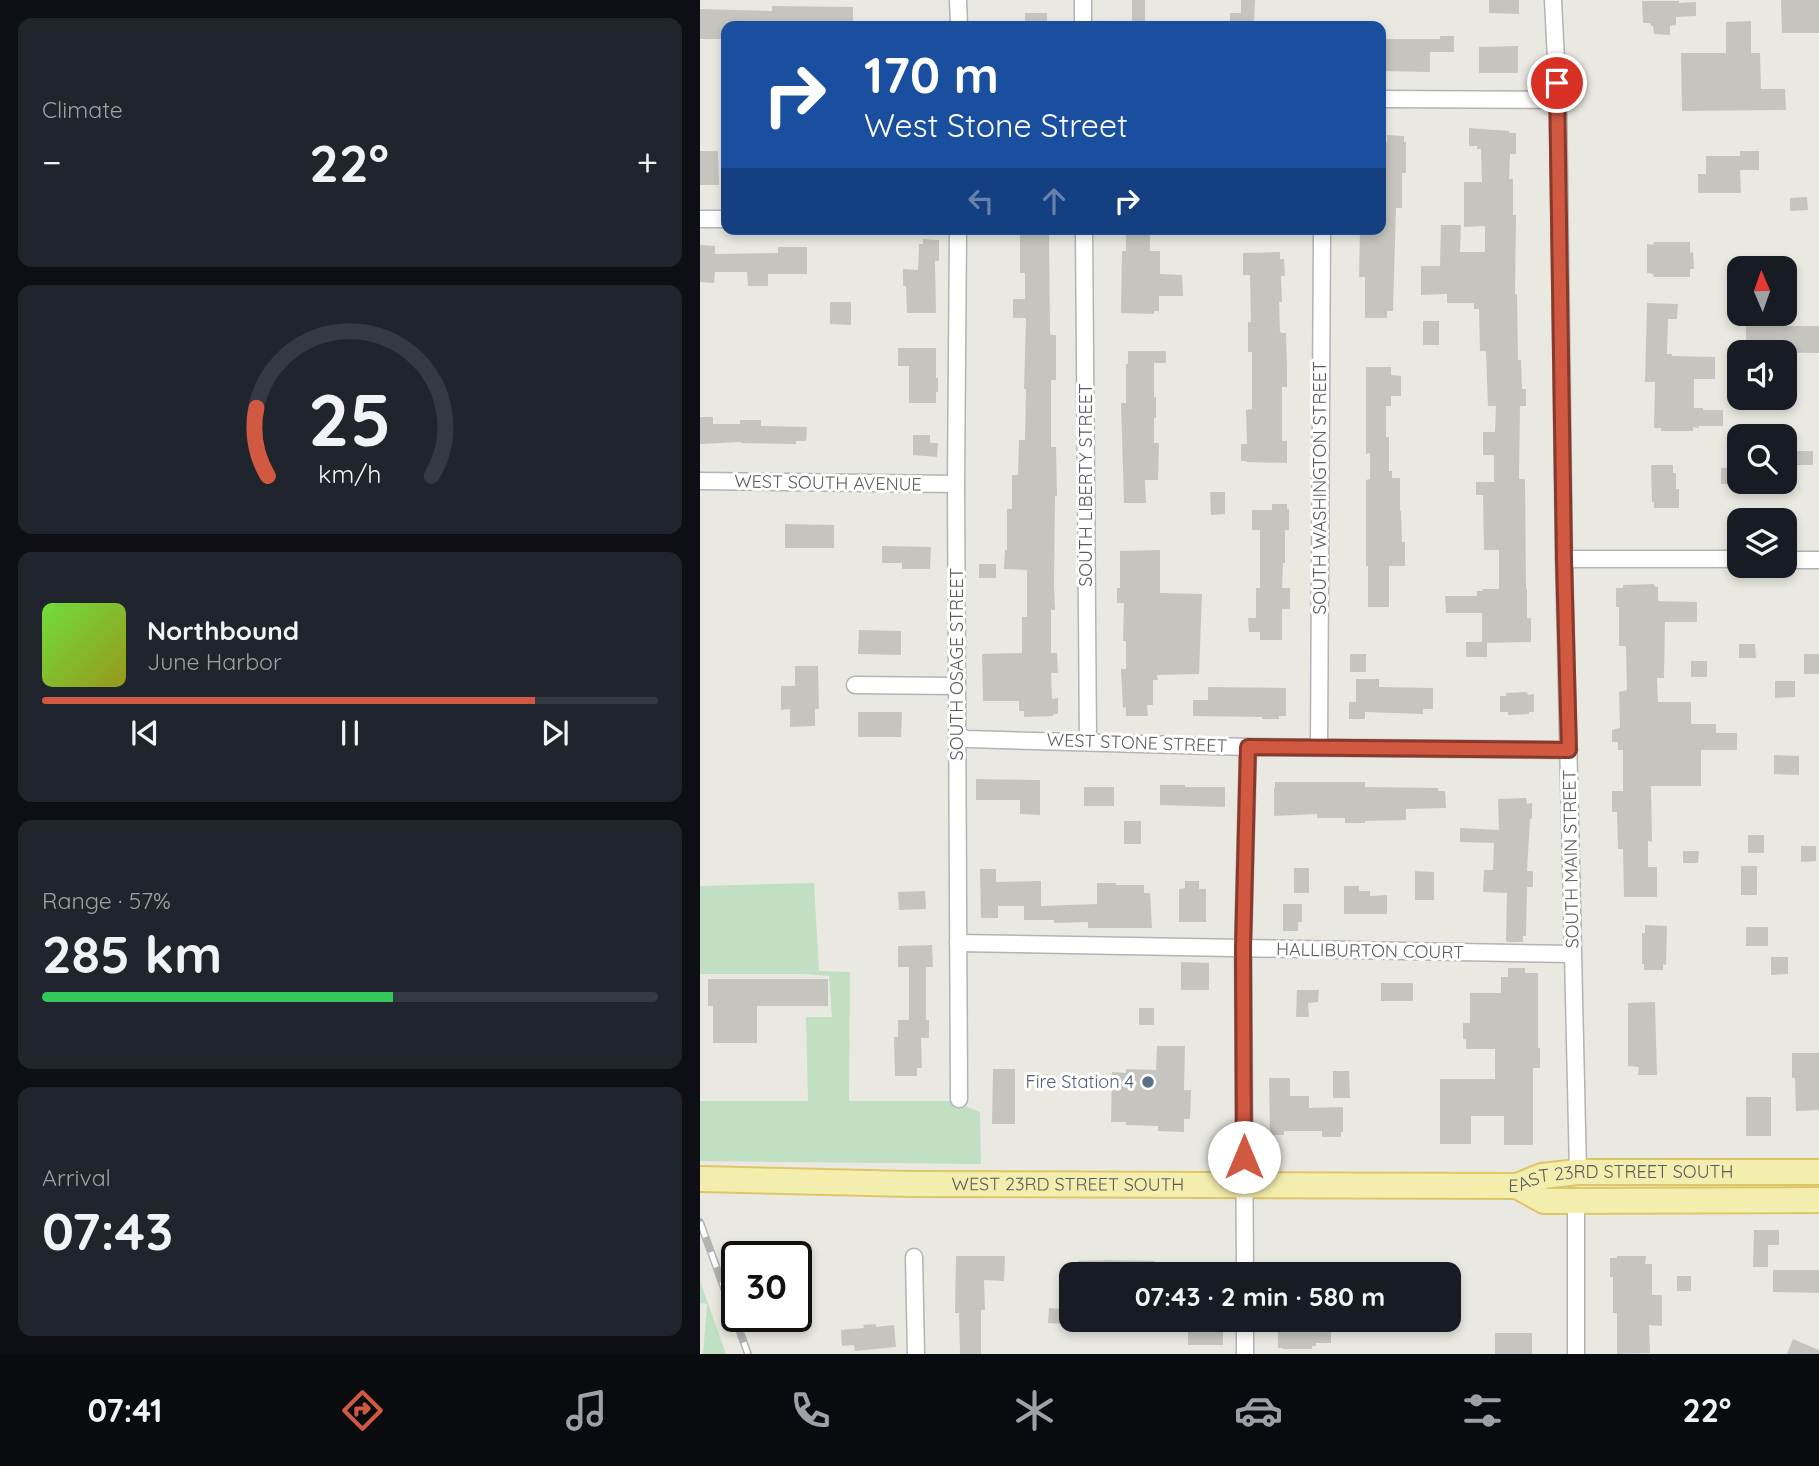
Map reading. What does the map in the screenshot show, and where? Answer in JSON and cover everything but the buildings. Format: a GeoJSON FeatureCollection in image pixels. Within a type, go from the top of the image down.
{"type":"FeatureCollection","features":[{"type":"Feature","properties":{"kind":"main road","name":"EAST 23RD STREET SOUTH"},"geometry":{"type":"LineString","coordinates":[[1517,1186],[1542,1176],[1578,1172],[1819,1172]]}},
{"type":"Feature","properties":{"kind":"main road","name":"WEST 23RD STREET SOUTH"},"geometry":{"type":"LineString","coordinates":[[700,1179],[911,1184],[1517,1186]]}},
{"type":"Feature","properties":{"kind":"main road","name":"EAST 23RD STREET SOUTH"},"geometry":{"type":"LineString","coordinates":[[1517,1186],[1544,1201],[1819,1200]]}},
{"type":"Feature","properties":{"kind":"street"},"geometry":{"type":"LineString","coordinates":[[958,0],[958,21]]}},
{"type":"Feature","properties":{"kind":"street"},"geometry":{"type":"LineString","coordinates":[[1083,0],[1083,21]]}},
{"type":"Feature","properties":{"kind":"street","name":"SOUTH MAIN STREET"},"geometry":{"type":"LineString","coordinates":[[1553,0],[1558,100],[1564,559],[1578,1172]]}},
{"type":"Feature","properties":{"kind":"street"},"geometry":{"type":"LineString","coordinates":[[1386,99],[1558,100]]}},
{"type":"Feature","properties":{"kind":"street"},"geometry":{"type":"LineString","coordinates":[[700,219],[721,219]]}},
{"type":"Feature","properties":{"kind":"street","name":"SOUTH OSAGE STREET"},"geometry":{"type":"LineString","coordinates":[[958,235],[956,686],[959,1100]]}},
{"type":"Feature","properties":{"kind":"street","name":"SOUTH LIBERTY STREET"},"geometry":{"type":"LineString","coordinates":[[1084,235],[1088,741]]}},
{"type":"Feature","properties":{"kind":"street","name":"SOUTH WASHINGTON STREET"},"geometry":{"type":"LineString","coordinates":[[1319,747],[1322,235]]}},
{"type":"Feature","properties":{"kind":"street","name":"WEST SOUTH AVENUE"},"geometry":{"type":"LineString","coordinates":[[700,481],[956,484]]}},
{"type":"Feature","properties":{"kind":"street"},"geometry":{"type":"LineString","coordinates":[[1564,559],[1727,559]]}},
{"type":"Feature","properties":{"kind":"street"},"geometry":{"type":"LineString","coordinates":[[1797,560],[1819,560]]}},
{"type":"Feature","properties":{"kind":"street"},"geometry":{"type":"LineString","coordinates":[[855,685],[956,686]]}},
{"type":"Feature","properties":{"kind":"street","name":"WEST STONE STREET"},"geometry":{"type":"LineString","coordinates":[[957,736],[967,739],[1248,747],[1569,750]]}},
{"type":"Feature","properties":{"kind":"street"},"geometry":{"type":"LineString","coordinates":[[1245,1262],[1243,948],[1248,747]]}},
{"type":"Feature","properties":{"kind":"street","name":"HALLIBURTON COURT"},"geometry":{"type":"LineString","coordinates":[[958,943],[1573,954]]}},
{"type":"Feature","properties":{"kind":"street"},"geometry":{"type":"LineString","coordinates":[[1576,1354],[1577,1200]]}},
{"type":"Feature","properties":{"kind":"street"},"geometry":{"type":"LineString","coordinates":[[914,1257],[916,1354]]}},
{"type":"Feature","properties":{"kind":"street"},"geometry":{"type":"LineString","coordinates":[[1245,1332],[1245,1354]]}},
{"type":"Feature","properties":{"kind":"green space"},"geometry":{"type":"Polygon","coordinates":[[[814,883],[819,971],[850,972],[849,1101],[952,1101],[980,1112],[981,1164],[700,1161],[700,1101],[808,1101],[806,1017],[832,1017],[829,976],[700,974],[700,886],[814,883]]]}},
{"type":"Feature","properties":{"kind":"green space"},"geometry":{"type":"Polygon","coordinates":[[[700,1281],[726,1354],[703,1354],[707,1304],[700,1303],[700,1281]]]}},
{"type":"Feature","properties":{"kind":"railway"},"geometry":{"type":"LineString","coordinates":[[700,1222],[748,1354]]}},
{"type":"Feature","properties":{"kind":"place","name":"Fire Station 4"},"geometry":{"type":"Point","coordinates":[1148,1082]}},
{"type":"Feature","properties":{"kind":"route"},"geometry":{"type":"LineString","coordinates":[[1244,1157],[1243,948],[1248,747],[1569,750],[1557,83]]}}]}
